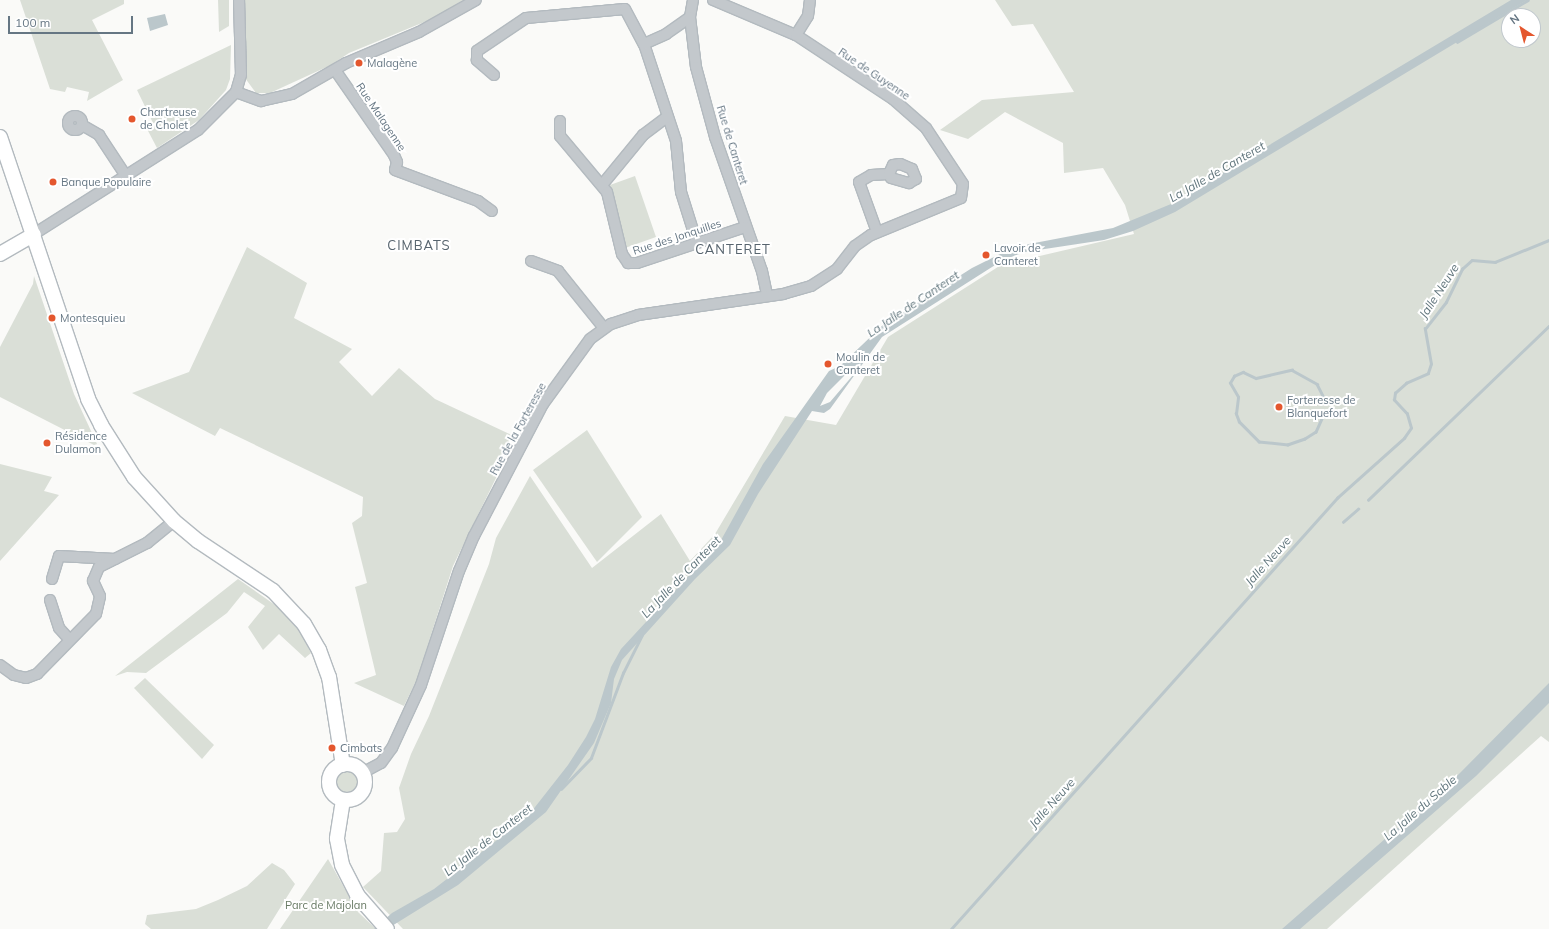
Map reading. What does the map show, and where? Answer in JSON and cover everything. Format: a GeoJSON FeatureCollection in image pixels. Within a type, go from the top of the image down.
{"type":"FeatureCollection","features":[{"type":"Feature","properties":{"kind":"main road"},"geometry":{"type":"LineString","coordinates":[[0,137],[34,234],[81,378],[101,425],[134,477],[174,521],[198,541],[273,591],[304,624],[319,650],[329,677],[343,765]]}},
{"type":"Feature","properties":{"kind":"main road"},"geometry":{"type":"LineString","coordinates":[[0,254],[34,234]]}},
{"type":"Feature","properties":{"kind":"main road"},"geometry":{"type":"LineString","coordinates":[[343,765],[354,766],[362,773],[364,784],[360,795],[344,800],[333,794],[329,783],[333,772],[343,765]]}},
{"type":"Feature","properties":{"kind":"main road"},"geometry":{"type":"LineString","coordinates":[[344,800],[337,839],[339,852],[351,884],[375,916],[387,929]]}},
{"type":"Feature","properties":{"kind":"street"},"geometry":{"type":"LineString","coordinates":[[34,234],[198,130],[236,92],[241,75],[239,0]]}},
{"type":"Feature","properties":{"kind":"street"},"geometry":{"type":"LineString","coordinates":[[236,92],[267,102],[302,91],[335,70],[419,32],[476,0]]}},
{"type":"Feature","properties":{"kind":"street"},"geometry":{"type":"LineString","coordinates":[[618,0],[644,44],[676,142],[680,192],[697,243]]}},
{"type":"Feature","properties":{"kind":"street","name":"Rue de Canteret"},"geometry":{"type":"LineString","coordinates":[[693,0],[690,17],[696,67],[715,137],[745,227],[762,271],[767,295]]}},
{"type":"Feature","properties":{"kind":"street"},"geometry":{"type":"LineString","coordinates":[[713,0],[796,35],[808,16],[810,0]]}},
{"type":"Feature","properties":{"kind":"street"},"geometry":{"type":"LineString","coordinates":[[494,75],[477,60],[476,52],[526,18],[624,9]]}},
{"type":"Feature","properties":{"kind":"street"},"geometry":{"type":"LineString","coordinates":[[644,44],[666,34],[690,17]]}},
{"type":"Feature","properties":{"kind":"street","name":"Rue de Guyenne"},"geometry":{"type":"LineString","coordinates":[[796,35],[913,116],[938,142],[963,184],[964,192]]}},
{"type":"Feature","properties":{"kind":"street","name":"Rue Malagenne"},"geometry":{"type":"LineString","coordinates":[[335,70],[394,155],[397,162],[395,170],[478,201],[492,211]]}},
{"type":"Feature","properties":{"kind":"street"},"geometry":{"type":"LineString","coordinates":[[602,185],[643,135],[667,117]]}},
{"type":"Feature","properties":{"kind":"street","name":"Rue des Jonquilles"},"geometry":{"type":"LineString","coordinates":[[560,121],[560,136],[602,185],[610,201],[622,254],[628,263],[745,227]]}},
{"type":"Feature","properties":{"kind":"street"},"geometry":{"type":"LineString","coordinates":[[82,125],[99,134],[126,176]]}},
{"type":"Feature","properties":{"kind":"street"},"geometry":{"type":"LineString","coordinates":[[877,232],[859,182],[871,176],[889,174]]}},
{"type":"Feature","properties":{"kind":"street","name":"Rue de la Forteresse"},"geometry":{"type":"LineString","coordinates":[[362,773],[381,763],[410,711],[466,553],[536,416],[580,350],[604,328],[638,315],[796,291],[822,280],[836,269],[855,246],[877,232],[953,204],[964,192]]}},
{"type":"Feature","properties":{"kind":"street"},"geometry":{"type":"LineString","coordinates":[[531,261],[558,271],[604,328]]}},
{"type":"Feature","properties":{"kind":"street"},"geometry":{"type":"LineString","coordinates":[[0,665],[14,675],[26,678],[37,674],[96,614],[100,596],[93,581],[99,567],[147,543],[174,521]]}},
{"type":"Feature","properties":{"kind":"street"},"geometry":{"type":"LineString","coordinates":[[52,579],[59,556],[117,559]]}},
{"type":"Feature","properties":{"kind":"street"},"geometry":{"type":"LineString","coordinates":[[50,600],[58,628],[70,639]]}},
{"type":"Feature","properties":{"kind":"green space"},"geometry":{"type":"Polygon","coordinates":[[[20,0],[124,0],[124,4],[92,20],[123,80],[87,101],[89,92],[67,87],[65,92],[50,89],[20,0]]]}},
{"type":"Feature","properties":{"kind":"green space"},"geometry":{"type":"Polygon","coordinates":[[[218,0],[229,0],[229,26],[219,32],[218,0]]]}},
{"type":"Feature","properties":{"kind":"green space"},"geometry":{"type":"Polygon","coordinates":[[[242,0],[463,0],[434,18],[349,53],[331,65],[270,93],[256,93],[245,78],[242,0]]]}},
{"type":"Feature","properties":{"kind":"green space"},"geometry":{"type":"Polygon","coordinates":[[[995,0],[1549,0],[1549,742],[1541,736],[1327,929],[403,929],[363,887],[381,871],[384,833],[397,832],[405,819],[399,788],[411,754],[429,716],[489,564],[496,538],[530,476],[592,568],[661,514],[690,561],[715,534],[785,416],[836,425],[888,337],[1001,265],[1134,234],[1125,205],[1103,168],[1064,173],[1063,143],[1005,112],[968,139],[940,130],[982,100],[1074,92],[1033,24],[1012,26],[995,0]]]}},
{"type":"Feature","properties":{"kind":"green space"},"geometry":{"type":"Polygon","coordinates":[[[231,45],[230,79],[226,90],[199,120],[157,148],[146,127],[153,123],[137,90],[231,45]]]}},
{"type":"Feature","properties":{"kind":"green space"},"geometry":{"type":"Polygon","coordinates":[[[635,176],[656,237],[625,248],[610,185],[635,176]]]}},
{"type":"Feature","properties":{"kind":"green space"},"geometry":{"type":"Polygon","coordinates":[[[247,247],[307,283],[294,318],[352,349],[339,362],[372,396],[399,368],[435,399],[516,437],[453,566],[417,679],[404,706],[354,683],[376,675],[355,587],[367,583],[352,523],[362,516],[363,497],[220,428],[215,436],[132,393],[189,372],[247,247]]]}},
{"type":"Feature","properties":{"kind":"green space"},"geometry":{"type":"Polygon","coordinates":[[[34,276],[74,394],[97,444],[94,445],[0,397],[0,347],[33,284],[34,276]]]}},
{"type":"Feature","properties":{"kind":"green space"},"geometry":{"type":"Polygon","coordinates":[[[587,430],[642,517],[597,562],[533,470],[587,430]]]}},
{"type":"Feature","properties":{"kind":"green space"},"geometry":{"type":"Polygon","coordinates":[[[0,464],[52,477],[44,491],[59,495],[0,561],[0,464]]]}},
{"type":"Feature","properties":{"kind":"green space"},"geometry":{"type":"Polygon","coordinates":[[[238,579],[278,607],[299,630],[311,653],[305,658],[279,634],[263,650],[248,627],[265,606],[244,592],[227,613],[146,673],[127,672],[115,676],[238,579]]]}},
{"type":"Feature","properties":{"kind":"green space"},"geometry":{"type":"Polygon","coordinates":[[[145,678],[214,745],[202,759],[134,688],[145,678]]]}},
{"type":"Feature","properties":{"kind":"green space"},"geometry":{"type":"Polygon","coordinates":[[[347,770],[356,773],[359,782],[356,791],[347,794],[338,791],[335,782],[338,773],[347,770]]]}},
{"type":"Feature","properties":{"kind":"green space","name":"Parc de Majolan"},"geometry":{"type":"Polygon","coordinates":[[[328,859],[358,912],[376,929],[280,929],[328,859]]]}},
{"type":"Feature","properties":{"kind":"green space"},"geometry":{"type":"Polygon","coordinates":[[[272,863],[284,870],[295,884],[267,929],[151,929],[145,924],[147,915],[196,909],[218,900],[247,886],[272,863]]]}},
{"type":"Feature","properties":{"kind":"shaded area"},"geometry":{"type":"Polygon","coordinates":[[[1511,0],[1527,0],[1514,8],[1501,8],[1501,16],[1175,212],[1133,231],[1104,240],[1025,252],[1003,260],[882,337],[830,409],[824,413],[812,411],[758,494],[730,545],[695,579],[622,660],[614,679],[611,703],[594,743],[546,812],[458,885],[387,929],[374,929],[392,913],[434,889],[528,816],[568,765],[586,737],[595,719],[611,667],[621,649],[720,542],[763,464],[829,371],[840,366],[884,324],[972,268],[1014,247],[1113,228],[1171,204],[1511,0]],[[847,373],[827,393],[820,406],[830,402],[854,374],[847,373]]]}},
{"type":"Feature","properties":{"kind":"shaded area"},"geometry":{"type":"Polygon","coordinates":[[[165,14],[168,25],[150,31],[147,18],[165,14]]]}},
{"type":"Feature","properties":{"kind":"shaded area"},"geometry":{"type":"Polygon","coordinates":[[[1549,683],[1549,703],[1476,776],[1300,929],[1282,929],[1457,776],[1549,683]]]}},
{"type":"Feature","properties":{"kind":"waterway","name":"La Jalle de Canteret"},"geometry":{"type":"LineString","coordinates":[[1457,42],[1528,0]]}},
{"type":"Feature","properties":{"kind":"waterway","name":"Jalle Neuve"},"geometry":{"type":"LineString","coordinates":[[951,929],[1337,498],[1404,438],[1411,428],[1407,414],[1394,400],[1395,393],[1406,383],[1428,373],[1431,364],[1425,329],[1446,302],[1462,269],[1472,260],[1495,262],[1549,240]]}},
{"type":"Feature","properties":{"kind":"waterway"},"geometry":{"type":"LineString","coordinates":[[1368,500],[1549,326]]}},
{"type":"Feature","properties":{"kind":"waterway"},"geometry":{"type":"LineString","coordinates":[[1325,412],[1316,432],[1305,439],[1288,445],[1259,442],[1239,422],[1236,414],[1238,397],[1230,383],[1234,376],[1243,372],[1256,378],[1292,370],[1317,384],[1326,402]]}},
{"type":"Feature","properties":{"kind":"waterway"},"geometry":{"type":"LineString","coordinates":[[1343,522],[1358,509]]}},
{"type":"Feature","properties":{"kind":"waterway","name":"La Jalle de Canteret"},"geometry":{"type":"LineString","coordinates":[[561,789],[591,758],[623,673],[642,635]]}},
{"type":"Feature","properties":{"kind":"place","name":"Malagène"},"geometry":{"type":"Point","coordinates":[359,63]}},
{"type":"Feature","properties":{"kind":"place","name":"Chartreuse de Cholet"},"geometry":{"type":"Point","coordinates":[132,119]}},
{"type":"Feature","properties":{"kind":"place","name":"Banque Populaire"},"geometry":{"type":"Point","coordinates":[53,182]}},
{"type":"Feature","properties":{"kind":"place","name":"Lavoir de Canteret"},"geometry":{"type":"Point","coordinates":[986,255]}},
{"type":"Feature","properties":{"kind":"place","name":"Montesquieu"},"geometry":{"type":"Point","coordinates":[52,318]}},
{"type":"Feature","properties":{"kind":"place","name":"Moulin de Canteret"},"geometry":{"type":"Point","coordinates":[828,364]}},
{"type":"Feature","properties":{"kind":"place","name":"Forteresse de Blanquefort"},"geometry":{"type":"Point","coordinates":[1279,407]}},
{"type":"Feature","properties":{"kind":"place","name":"Résidence Dulamon"},"geometry":{"type":"Point","coordinates":[47,443]}},
{"type":"Feature","properties":{"kind":"place","name":"Cimbats"},"geometry":{"type":"Point","coordinates":[332,748]}},
{"type":"Feature","properties":{"kind":"district","name":"CIMBATS"},"geometry":{"type":"Point","coordinates":[419,245]}},
{"type":"Feature","properties":{"kind":"district","name":"CANTERET"},"geometry":{"type":"Point","coordinates":[733,249]}},
{"type":"Feature","properties":{"kind":"water label","name":"La Jalle du Sable"},"geometry":{"type":"Point","coordinates":[1420,808]}}]}
